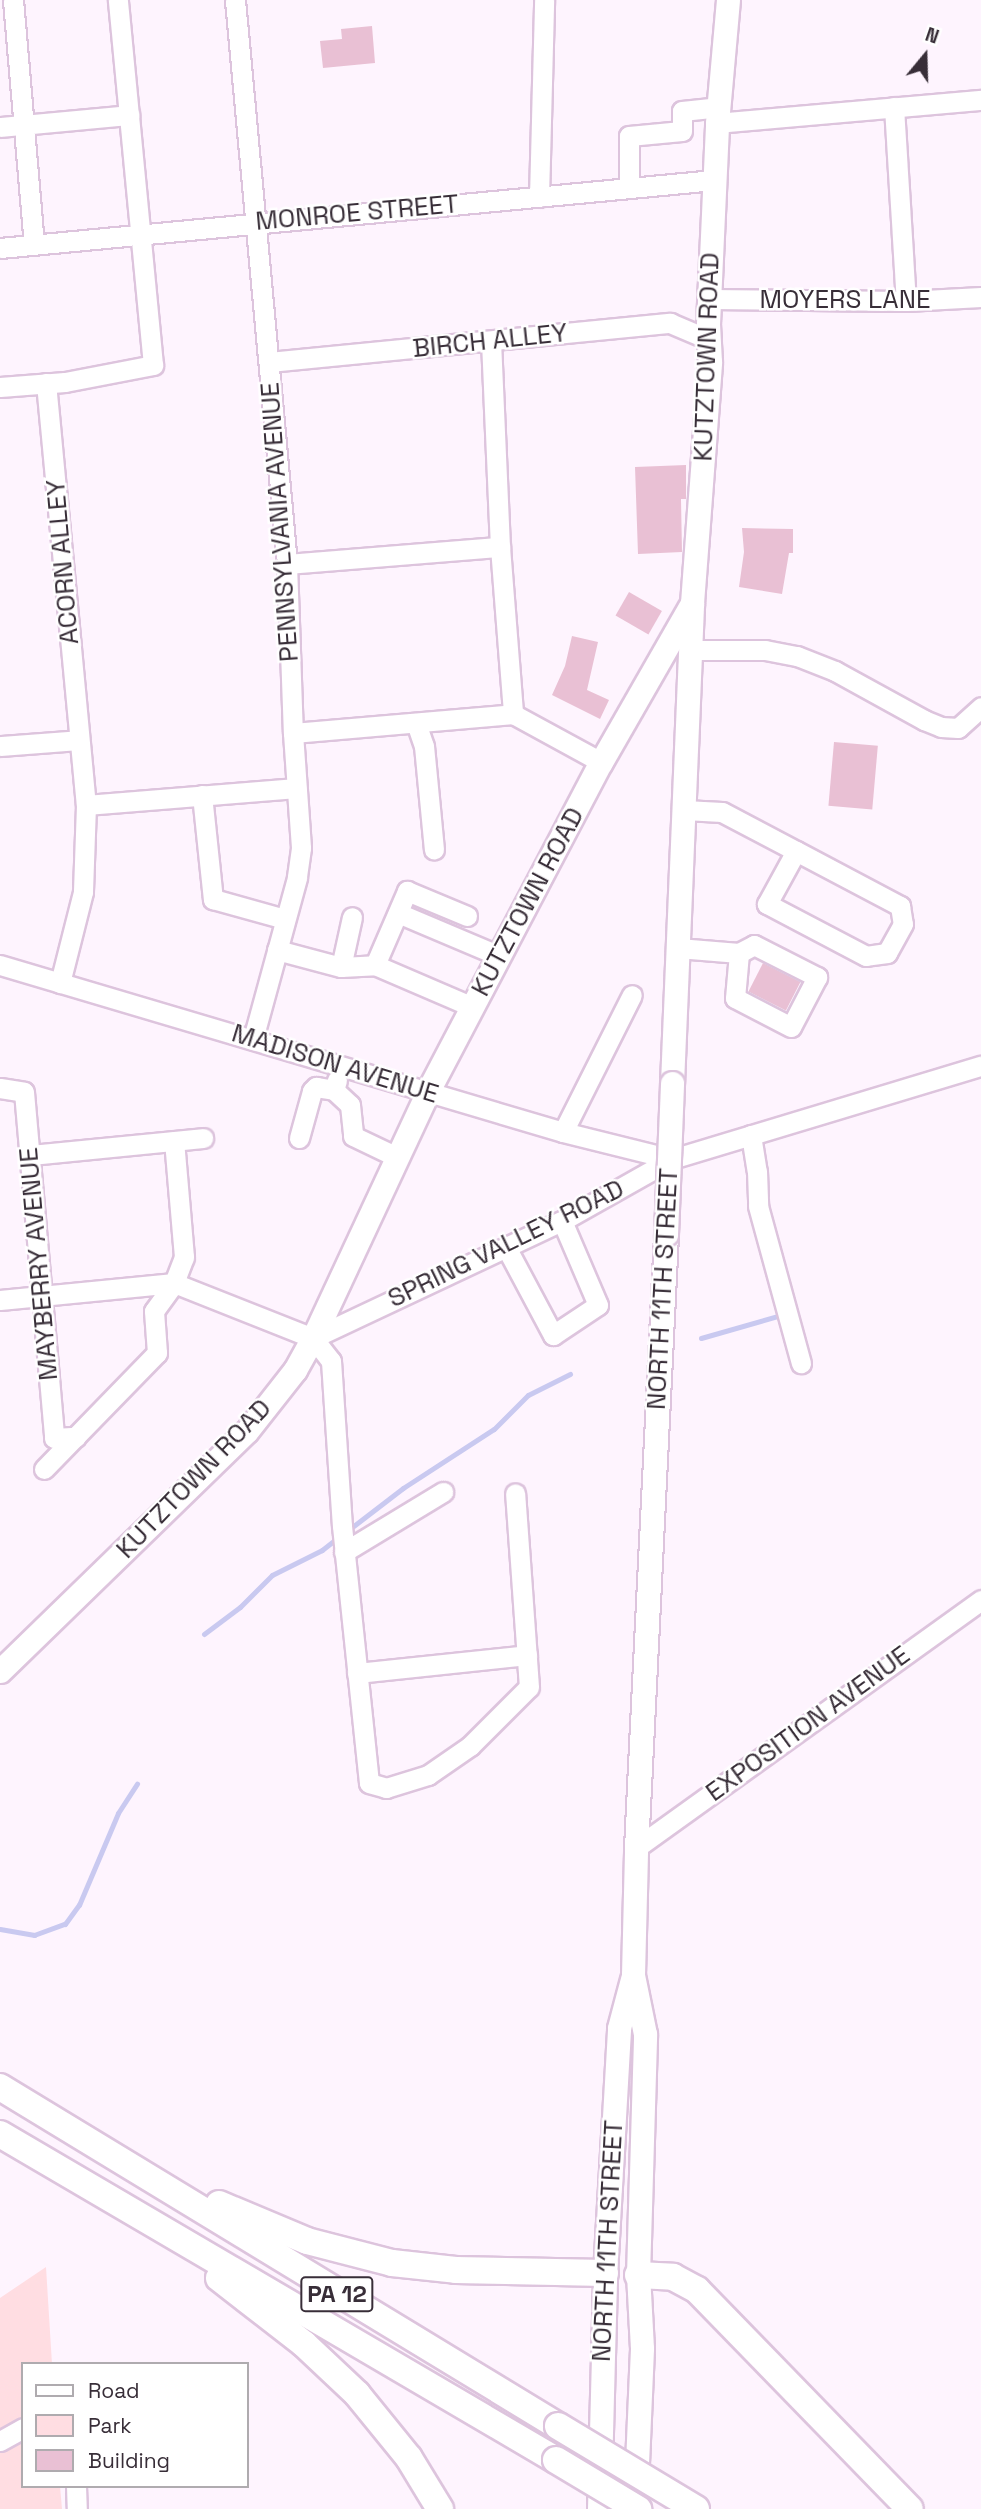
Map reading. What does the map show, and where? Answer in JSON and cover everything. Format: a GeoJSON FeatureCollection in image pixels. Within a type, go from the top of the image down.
{"type":"FeatureCollection","features":[{"type":"Feature","properties":{"kind":"highway","name":"PA 12"},"geometry":{"type":"LineString","coordinates":[[0,2087],[306,2275],[696,2509]]}},
{"type":"Feature","properties":{"kind":"highway","name":"PA 12"},"geometry":{"type":"LineString","coordinates":[[0,2134],[329,2324],[637,2509]]}},
{"type":"Feature","properties":{"kind":"highway"},"geometry":{"type":"LineString","coordinates":[[119,2158],[261,2224],[361,2256],[456,2270],[605,2273]]}},
{"type":"Feature","properties":{"kind":"highway"},"geometry":{"type":"LineString","coordinates":[[140,2217],[276,2321],[338,2375],[392,2436],[440,2509]]}},
{"type":"Feature","properties":{"kind":"highway"},"geometry":{"type":"LineString","coordinates":[[638,2275],[673,2277],[697,2290],[910,2509]]}},
{"type":"Feature","properties":{"kind":"main road","name":"KUTZTOWN ROAD"},"geometry":{"type":"LineString","coordinates":[[0,1671],[247,1431],[295,1370],[313,1338],[428,1091],[601,762],[692,603],[699,541],[710,362],[708,339],[714,180],[728,0]]}},
{"type":"Feature","properties":{"kind":"main road","name":"NORTH 11TH STREET"},"geometry":{"type":"LineString","coordinates":[[637,2509],[642,2348],[638,2275],[645,2034],[633,1975],[635,1848],[666,1234],[692,603]]}},
{"type":"Feature","properties":{"kind":"main road","name":"NORTH 11TH STREET"},"geometry":{"type":"LineString","coordinates":[[599,2509],[605,2273],[619,2028],[633,1975]]}},
{"type":"Feature","properties":{"kind":"main road"},"geometry":{"type":"LineString","coordinates":[[605,2273],[638,2275]]}},
{"type":"Feature","properties":{"kind":"street"},"geometry":{"type":"LineString","coordinates":[[13,0],[34,244]]}},
{"type":"Feature","properties":{"kind":"street"},"geometry":{"type":"LineString","coordinates":[[0,387],[46,383],[153,365],[118,0]]}},
{"type":"Feature","properties":{"kind":"street","name":"PENNSYLVANIA AVENUE"},"geometry":{"type":"LineString","coordinates":[[235,0],[287,564],[293,733],[301,848],[297,878],[253,1039]]}},
{"type":"Feature","properties":{"kind":"street"},"geometry":{"type":"LineString","coordinates":[[539,197],[544,0]]}},
{"type":"Feature","properties":{"kind":"street"},"geometry":{"type":"LineString","coordinates":[[629,188],[629,136],[682,131],[682,111],[718,115],[981,100]]}},
{"type":"Feature","properties":{"kind":"street"},"geometry":{"type":"LineString","coordinates":[[894,107],[906,301]]}},
{"type":"Feature","properties":{"kind":"street"},"geometry":{"type":"LineString","coordinates":[[0,127],[129,115]]}},
{"type":"Feature","properties":{"kind":"street","name":"MONROE STREET"},"geometry":{"type":"LineString","coordinates":[[0,248],[714,180]]}},
{"type":"Feature","properties":{"kind":"street","name":"MOYERS LANE"},"geometry":{"type":"LineString","coordinates":[[709,299],[906,301],[981,297]]}},
{"type":"Feature","properties":{"kind":"street","name":"BIRCH ALLEY"},"geometry":{"type":"LineString","coordinates":[[269,362],[670,323],[708,339]]}},
{"type":"Feature","properties":{"kind":"street"},"geometry":{"type":"LineString","coordinates":[[491,341],[500,547],[513,714]]}},
{"type":"Feature","properties":{"kind":"street","name":"ACORN ALLEY"},"geometry":{"type":"LineString","coordinates":[[46,383],[86,805],[83,891],[60,983]]}},
{"type":"Feature","properties":{"kind":"street"},"geometry":{"type":"LineString","coordinates":[[287,564],[500,547]]}},
{"type":"Feature","properties":{"kind":"street"},"geometry":{"type":"LineString","coordinates":[[692,650],[765,650],[797,656],[835,671],[941,727],[958,728],[981,707]]}},
{"type":"Feature","properties":{"kind":"street"},"geometry":{"type":"LineString","coordinates":[[293,733],[513,714],[601,762]]}},
{"type":"Feature","properties":{"kind":"street"},"geometry":{"type":"LineString","coordinates":[[415,723],[424,746],[434,850]]}},
{"type":"Feature","properties":{"kind":"street"},"geometry":{"type":"LineString","coordinates":[[0,746],[79,740]]}},
{"type":"Feature","properties":{"kind":"street"},"geometry":{"type":"LineString","coordinates":[[86,805],[296,788]]}},
{"type":"Feature","properties":{"kind":"street"},"geometry":{"type":"LineString","coordinates":[[202,795],[213,899],[285,919]]}},
{"type":"Feature","properties":{"kind":"street"},"geometry":{"type":"LineString","coordinates":[[684,810],[722,812],[796,851],[900,906],[903,924],[887,953],[866,956],[767,904],[796,851]]}},
{"type":"Feature","properties":{"kind":"street"},"geometry":{"type":"LineString","coordinates":[[375,965],[407,891],[467,916]]}},
{"type":"Feature","properties":{"kind":"street"},"geometry":{"type":"LineString","coordinates":[[398,912],[500,956]]}},
{"type":"Feature","properties":{"kind":"street"},"geometry":{"type":"LineString","coordinates":[[341,967],[352,917]]}},
{"type":"Feature","properties":{"kind":"street"},"geometry":{"type":"LineString","coordinates":[[678,948],[738,953],[754,945],[817,977],[791,1027],[735,998],[738,953]]}},
{"type":"Feature","properties":{"kind":"street"},"geometry":{"type":"LineString","coordinates":[[277,950],[341,967],[375,965],[473,1007]]}},
{"type":"Feature","properties":{"kind":"street","name":"MADISON AVENUE"},"geometry":{"type":"LineString","coordinates":[[0,965],[563,1132],[671,1159]]}},
{"type":"Feature","properties":{"kind":"street"},"geometry":{"type":"LineString","coordinates":[[563,1132],[632,995]]}},
{"type":"Feature","properties":{"kind":"street"},"geometry":{"type":"LineString","coordinates":[[334,1090],[342,1065]]}},
{"type":"Feature","properties":{"kind":"street","name":"SPRING VALLEY ROAD"},"geometry":{"type":"LineString","coordinates":[[313,1338],[562,1221],[671,1159],[981,1066]]}},
{"type":"Feature","properties":{"kind":"street"},"geometry":{"type":"LineString","coordinates":[[299,1138],[313,1091],[316,1087],[334,1090],[350,1105],[350,1145],[397,1157]]}},
{"type":"Feature","properties":{"kind":"street","name":"MAYBERRY AVENUE"},"geometry":{"type":"LineString","coordinates":[[0,1088],[24,1092],[54,1437],[76,1437]]}},
{"type":"Feature","properties":{"kind":"street"},"geometry":{"type":"LineString","coordinates":[[751,1135],[757,1171],[758,1206],[801,1363]]}},
{"type":"Feature","properties":{"kind":"street"},"geometry":{"type":"LineString","coordinates":[[30,1156],[203,1138]]}},
{"type":"Feature","properties":{"kind":"street"},"geometry":{"type":"LineString","coordinates":[[44,1469],[157,1353],[154,1311],[174,1283],[184,1257],[174,1141]]}},
{"type":"Feature","properties":{"kind":"street"},"geometry":{"type":"LineString","coordinates":[[506,1247],[553,1335],[598,1305],[562,1221]]}},
{"type":"Feature","properties":{"kind":"street"},"geometry":{"type":"LineString","coordinates":[[0,1300],[174,1283],[313,1338],[331,1361],[344,1552],[369,1783],[386,1788],[428,1775],[470,1746],[529,1686],[515,1494]]}},
{"type":"Feature","properties":{"kind":"street"},"geometry":{"type":"LineString","coordinates":[[344,1552],[443,1492]]}},
{"type":"Feature","properties":{"kind":"street","name":"EXPOSITION AVENUE"},"geometry":{"type":"LineString","coordinates":[[635,1848],[981,1600]]}},
{"type":"Feature","properties":{"kind":"street"},"geometry":{"type":"LineString","coordinates":[[357,1674],[527,1655]]}},
{"type":"Feature","properties":{"kind":"street"},"geometry":{"type":"LineString","coordinates":[[0,2441],[21,2429]]}},
{"type":"Feature","properties":{"kind":"street"},"geometry":{"type":"LineString","coordinates":[[76,2488],[77,2509]]}},
{"type":"Feature","properties":{"kind":"green space"},"geometry":{"type":"Polygon","coordinates":[[[46,2267],[52,2362],[21,2362],[21,2488],[60,2488],[62,2509],[0,2509],[0,2298],[46,2267]]]}},
{"type":"Feature","properties":{"kind":"building"},"geometry":{"type":"Polygon","coordinates":[[[372,26],[375,63],[323,68],[320,41],[342,39],[341,29],[372,26]]]}},
{"type":"Feature","properties":{"kind":"building"},"geometry":{"type":"Polygon","coordinates":[[[686,465],[686,499],[681,499],[682,552],[638,554],[635,467],[686,465]]]}},
{"type":"Feature","properties":{"kind":"building"},"geometry":{"type":"Polygon","coordinates":[[[742,528],[793,529],[793,553],[789,553],[782,594],[739,587],[744,552],[742,528]]]}},
{"type":"Feature","properties":{"kind":"building"},"geometry":{"type":"Polygon","coordinates":[[[629,592],[662,611],[648,634],[616,615],[629,592]]]}},
{"type":"Feature","properties":{"kind":"building"},"geometry":{"type":"Polygon","coordinates":[[[572,636],[598,642],[587,690],[609,700],[600,719],[552,695],[565,666],[572,636]]]}},
{"type":"Feature","properties":{"kind":"building"},"geometry":{"type":"Polygon","coordinates":[[[834,742],[878,746],[872,810],[828,806],[834,742]]]}},
{"type":"Feature","properties":{"kind":"building"},"geometry":{"type":"Polygon","coordinates":[[[763,963],[800,982],[786,1011],[748,992],[763,963]]]}},
{"type":"Feature","properties":{"kind":"waterway"},"geometry":{"type":"LineString","coordinates":[[701,1338],[781,1315]]}},
{"type":"Feature","properties":{"kind":"waterway"},"geometry":{"type":"LineString","coordinates":[[347,1531],[403,1488],[494,1429],[528,1395],[570,1374]]}},
{"type":"Feature","properties":{"kind":"waterway"},"geometry":{"type":"LineString","coordinates":[[204,1634],[240,1607],[272,1575],[322,1550],[340,1536]]}},
{"type":"Feature","properties":{"kind":"waterway"},"geometry":{"type":"LineString","coordinates":[[0,1929],[34,1935],[65,1924],[79,1905],[118,1813],[137,1784]]}}]}
